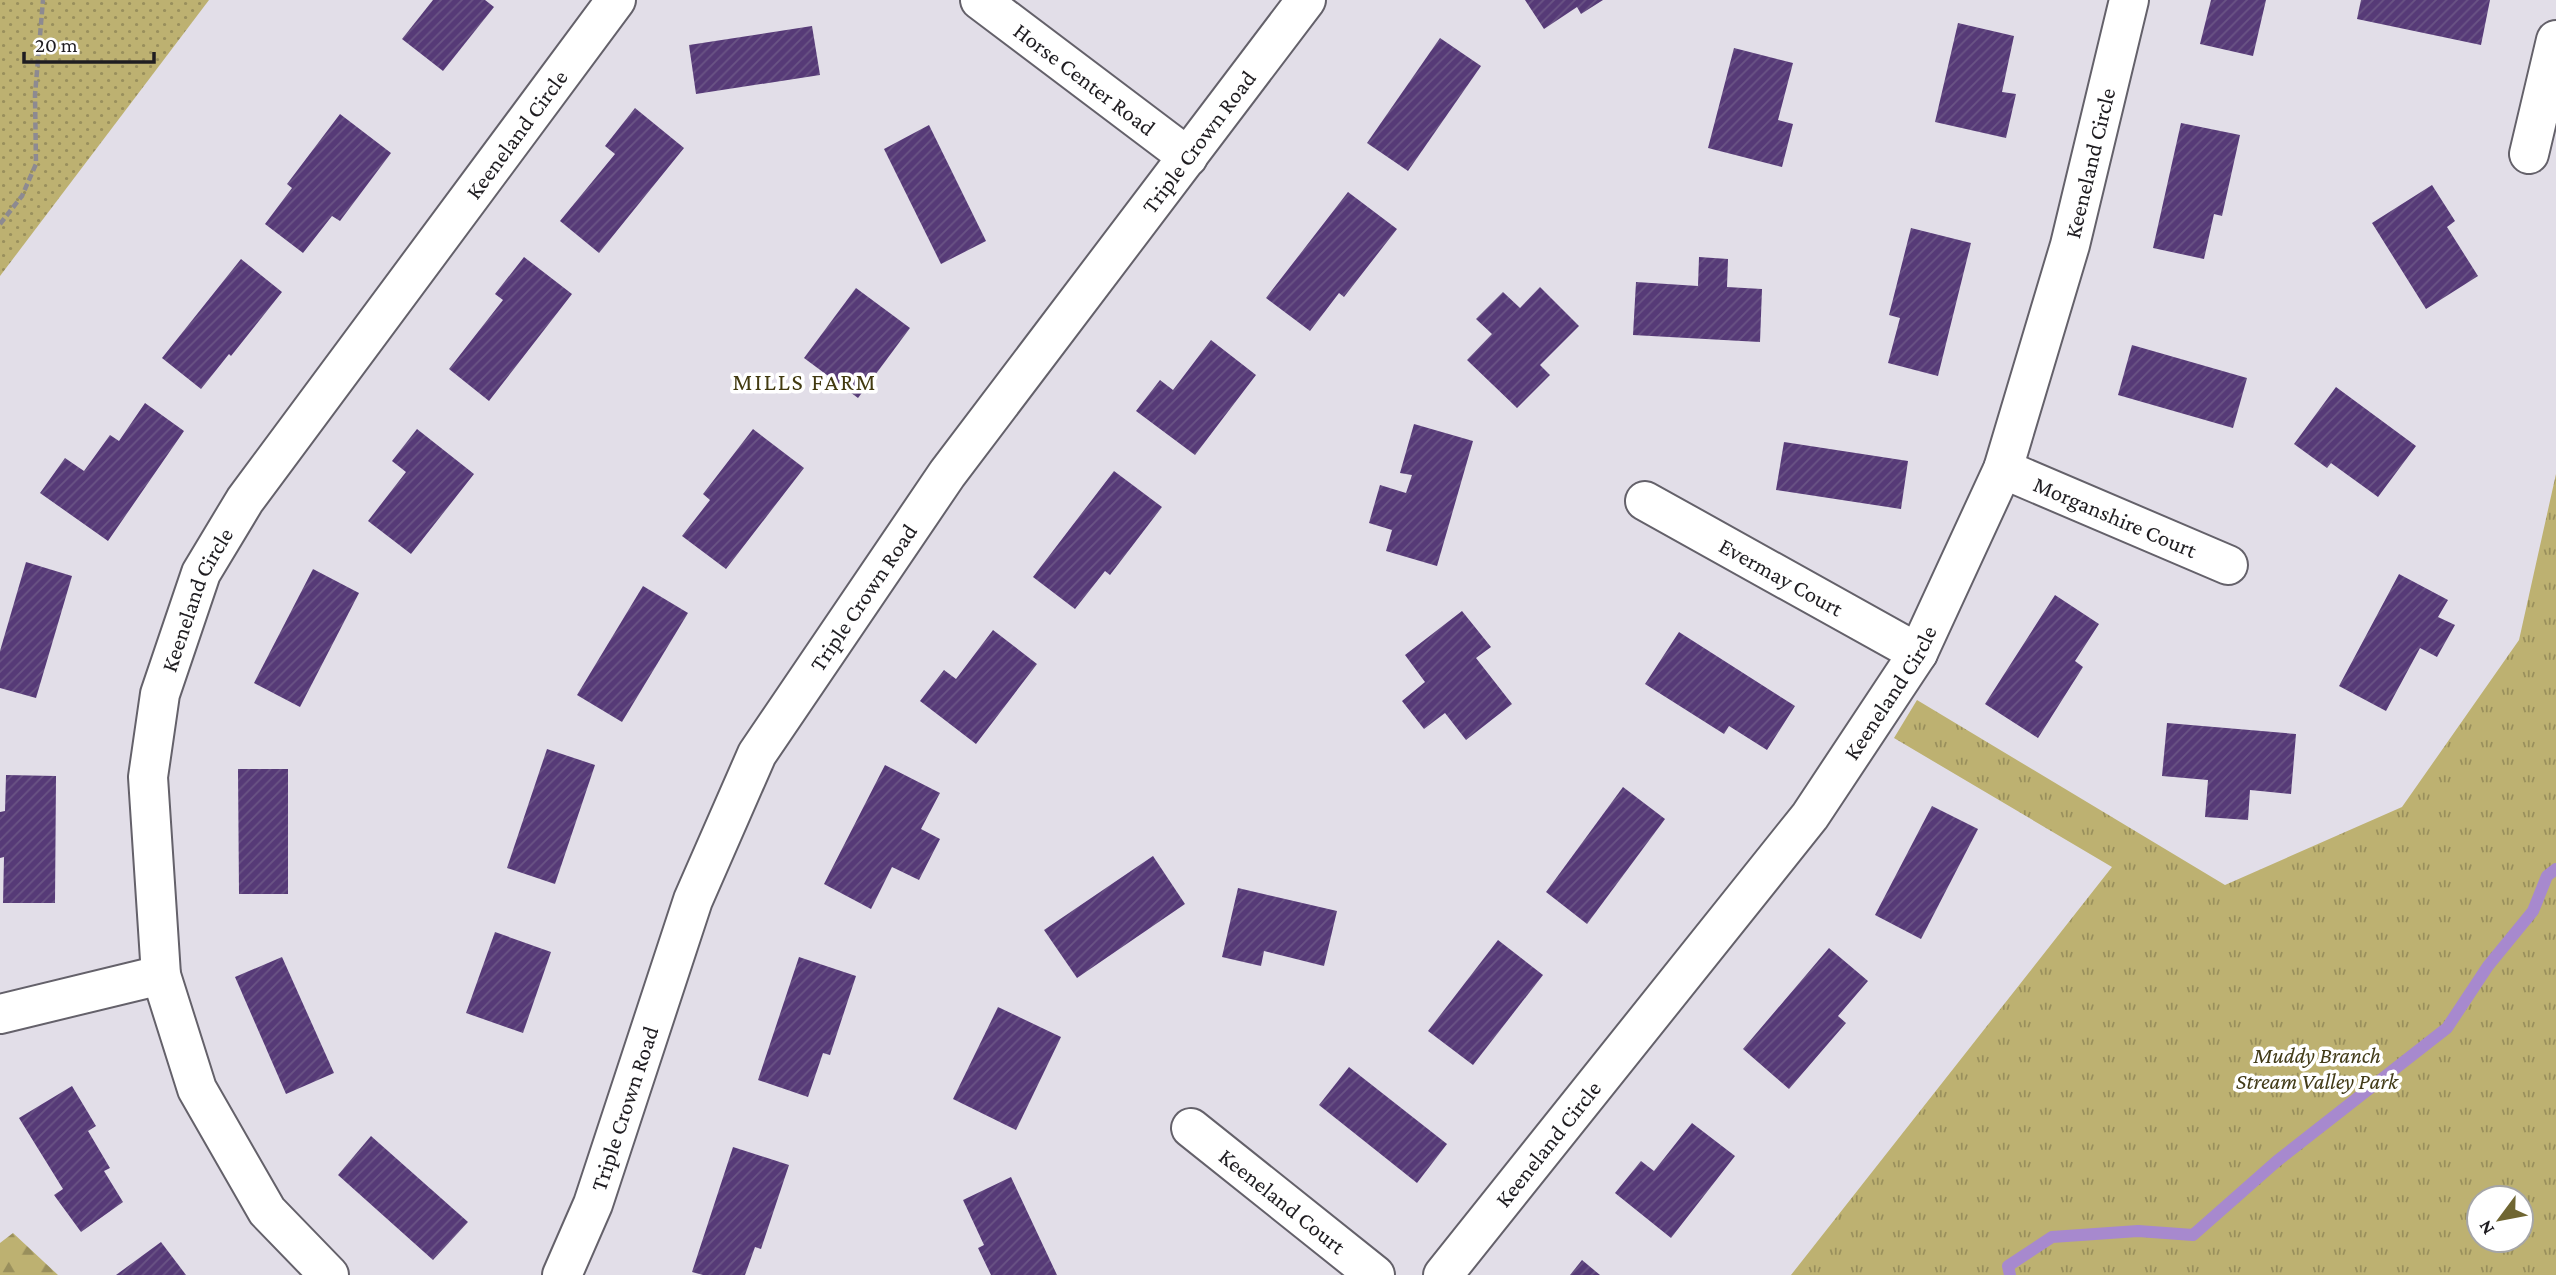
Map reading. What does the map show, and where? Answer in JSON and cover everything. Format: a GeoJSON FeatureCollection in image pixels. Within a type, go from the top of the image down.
{"type":"FeatureCollection","features":[{"type":"Feature","properties":{"kind":"street","name":"Keeneland Circle"},"geometry":{"type":"LineString","coordinates":[[329,1275],[267,1211],[197,1089],[161,975],[148,778],[160,694],[201,573],[245,499],[616,0]]}},
{"type":"Feature","properties":{"kind":"street","name":"Horse Center Road"},"geometry":{"type":"LineString","coordinates":[[980,0],[1188,157]]}},
{"type":"Feature","properties":{"kind":"street","name":"Triple Crown Road"},"geometry":{"type":"LineString","coordinates":[[562,1275],[593,1204],[693,900],[757,754],[947,474],[1306,0]]}},
{"type":"Feature","properties":{"kind":"street","name":"Keeneland Circle"},"geometry":{"type":"LineString","coordinates":[[1443,1275],[1810,816],[1918,653],[2003,469],[2070,245],[2129,0]]}},
{"type":"Feature","properties":{"kind":"street"},"geometry":{"type":"LineString","coordinates":[[2529,154],[2556,40]]}},
{"type":"Feature","properties":{"kind":"street","name":"Morganshire Court"},"geometry":{"type":"LineString","coordinates":[[2003,469],[2228,565]]}},
{"type":"Feature","properties":{"kind":"street","name":"Evermay Court"},"geometry":{"type":"LineString","coordinates":[[1645,501],[1918,653]]}},
{"type":"Feature","properties":{"kind":"street"},"geometry":{"type":"LineString","coordinates":[[0,1014],[161,975]]}},
{"type":"Feature","properties":{"kind":"street","name":"Keeneland Court"},"geometry":{"type":"LineString","coordinates":[[1191,1128],[1374,1275]]}},
{"type":"Feature","properties":{"kind":"path"},"geometry":{"type":"LineString","coordinates":[[0,224],[23,196],[36,164],[35,95],[43,0]]}},
{"type":"Feature","properties":{"kind":"green space"},"geometry":{"type":"Polygon","coordinates":[[[0,0],[209,0],[0,276],[0,0]]]}},
{"type":"Feature","properties":{"kind":"green space","name":"Muddy Branch Stream Valley Park"},"geometry":{"type":"Polygon","coordinates":[[[2556,474],[2556,1275],[1791,1275],[2112,867],[1894,738],[1917,700],[2225,885],[2402,807],[2519,640],[2556,474]]]}},
{"type":"Feature","properties":{"kind":"green space"},"geometry":{"type":"Polygon","coordinates":[[[13,1233],[58,1275],[0,1275],[0,1243],[13,1233]]]}},
{"type":"Feature","properties":{"kind":"building"},"geometry":{"type":"Polygon","coordinates":[[[433,0],[485,0],[494,7],[443,71],[402,39],[433,0]]]}},
{"type":"Feature","properties":{"kind":"building"},"geometry":{"type":"Polygon","coordinates":[[[1525,0],[1603,0],[1581,14],[1577,7],[1544,29],[1525,0]]]}},
{"type":"Feature","properties":{"kind":"building"},"geometry":{"type":"Polygon","coordinates":[[[2211,0],[2266,0],[2253,56],[2200,44],[2211,0]]]}},
{"type":"Feature","properties":{"kind":"building"},"geometry":{"type":"Polygon","coordinates":[[[2361,0],[2490,0],[2481,45],[2357,19],[2361,0]]]}},
{"type":"Feature","properties":{"kind":"building"},"geometry":{"type":"Polygon","coordinates":[[[1958,23],[2014,36],[2002,92],[2016,94],[2006,138],[1935,122],[1958,23]]]}},
{"type":"Feature","properties":{"kind":"building"},"geometry":{"type":"Polygon","coordinates":[[[812,26],[820,75],[696,94],[689,45],[812,26]]]}},
{"type":"Feature","properties":{"kind":"building"},"geometry":{"type":"Polygon","coordinates":[[[1440,38],[1481,66],[1408,171],[1367,143],[1440,38]]]}},
{"type":"Feature","properties":{"kind":"building"},"geometry":{"type":"Polygon","coordinates":[[[1734,48],[1793,63],[1778,120],[1793,124],[1782,167],[1708,148],[1734,48]]]}},
{"type":"Feature","properties":{"kind":"building"},"geometry":{"type":"Polygon","coordinates":[[[635,108],[684,148],[599,253],[560,221],[615,154],[605,146],[635,108]]]}},
{"type":"Feature","properties":{"kind":"building"},"geometry":{"type":"Polygon","coordinates":[[[340,114],[391,153],[340,221],[332,216],[303,253],[265,224],[292,188],[287,184],[340,114]]]}},
{"type":"Feature","properties":{"kind":"building"},"geometry":{"type":"Polygon","coordinates":[[[2181,123],[2240,135],[2222,216],[2214,214],[2204,259],[2153,248],[2181,123]]]}},
{"type":"Feature","properties":{"kind":"building"},"geometry":{"type":"Polygon","coordinates":[[[929,125],[986,241],[941,264],[884,149],[929,125]]]}},
{"type":"Feature","properties":{"kind":"building"},"geometry":{"type":"Polygon","coordinates":[[[2432,185],[2455,221],[2447,227],[2478,276],[2426,309],[2372,223],[2432,185]]]}},
{"type":"Feature","properties":{"kind":"building"},"geometry":{"type":"Polygon","coordinates":[[[1348,192],[1397,229],[1344,297],[1339,293],[1310,331],[1266,298],[1348,192]]]}},
{"type":"Feature","properties":{"kind":"building"},"geometry":{"type":"Polygon","coordinates":[[[1911,228],[1971,243],[1938,376],[1888,363],[1900,318],[1889,315],[1911,228]]]}},
{"type":"Feature","properties":{"kind":"building"},"geometry":{"type":"Polygon","coordinates":[[[524,257],[572,294],[489,401],[449,369],[503,300],[495,294],[524,257]]]}},
{"type":"Feature","properties":{"kind":"building"},"geometry":{"type":"Polygon","coordinates":[[[1699,257],[1728,259],[1727,287],[1762,289],[1760,342],[1633,335],[1636,282],[1698,286],[1699,257]]]}},
{"type":"Feature","properties":{"kind":"building"},"geometry":{"type":"Polygon","coordinates":[[[241,259],[282,292],[201,389],[162,358],[241,259]]]}},
{"type":"Feature","properties":{"kind":"building"},"geometry":{"type":"Polygon","coordinates":[[[1540,287],[1579,326],[1540,365],[1550,375],[1517,408],[1467,360],[1492,334],[1476,319],[1503,292],[1520,308],[1540,287]]]}},
{"type":"Feature","properties":{"kind":"building"},"geometry":{"type":"Polygon","coordinates":[[[856,288],[910,328],[858,398],[804,358],[856,288]]]}},
{"type":"Feature","properties":{"kind":"building"},"geometry":{"type":"Polygon","coordinates":[[[1211,340],[1256,375],[1195,455],[1136,411],[1160,380],[1173,390],[1211,340]]]}},
{"type":"Feature","properties":{"kind":"building"},"geometry":{"type":"Polygon","coordinates":[[[2132,345],[2247,378],[2233,428],[2118,395],[2132,345]]]}},
{"type":"Feature","properties":{"kind":"building"},"geometry":{"type":"Polygon","coordinates":[[[2336,387],[2416,446],[2378,497],[2331,463],[2327,468],[2294,444],[2336,387]]]}},
{"type":"Feature","properties":{"kind":"building"},"geometry":{"type":"Polygon","coordinates":[[[145,403],[184,431],[108,541],[40,493],[65,458],[84,471],[110,435],[119,441],[145,403]]]}},
{"type":"Feature","properties":{"kind":"building"},"geometry":{"type":"Polygon","coordinates":[[[1414,424],[1473,441],[1437,566],[1386,551],[1392,530],[1369,523],[1380,485],[1406,493],[1412,475],[1400,473],[1414,424]]]}},
{"type":"Feature","properties":{"kind":"building"},"geometry":{"type":"Polygon","coordinates":[[[417,429],[474,474],[411,554],[368,521],[406,472],[392,461],[417,429]]]}},
{"type":"Feature","properties":{"kind":"building"},"geometry":{"type":"Polygon","coordinates":[[[753,429],[804,468],[726,569],[682,536],[710,500],[703,494],[753,429]]]}},
{"type":"Feature","properties":{"kind":"building"},"geometry":{"type":"Polygon","coordinates":[[[1784,442],[1908,461],[1901,509],[1776,490],[1784,442]]]}},
{"type":"Feature","properties":{"kind":"building"},"geometry":{"type":"Polygon","coordinates":[[[1114,471],[1162,507],[1110,575],[1105,571],[1075,609],[1033,577],[1114,471]]]}},
{"type":"Feature","properties":{"kind":"building"},"geometry":{"type":"Polygon","coordinates":[[[26,562],[72,576],[36,698],[0,688],[0,651],[26,562]]]}},
{"type":"Feature","properties":{"kind":"building"},"geometry":{"type":"Polygon","coordinates":[[[313,569],[359,593],[300,707],[254,683],[313,569]]]}},
{"type":"Feature","properties":{"kind":"building"},"geometry":{"type":"Polygon","coordinates":[[[2399,574],[2448,600],[2438,617],[2455,625],[2437,657],[2420,648],[2386,711],[2339,686],[2399,574]]]}},
{"type":"Feature","properties":{"kind":"building"},"geometry":{"type":"Polygon","coordinates":[[[643,586],[688,613],[622,722],[577,695],[643,586]]]}},
{"type":"Feature","properties":{"kind":"building"},"geometry":{"type":"Polygon","coordinates":[[[2055,595],[2099,624],[2075,661],[2083,667],[2038,738],[1985,704],[2055,595]]]}},
{"type":"Feature","properties":{"kind":"building"},"geometry":{"type":"Polygon","coordinates":[[[1462,611],[1491,647],[1476,658],[1512,704],[1466,740],[1445,713],[1424,729],[1402,701],[1425,682],[1405,655],[1462,611]]]}},
{"type":"Feature","properties":{"kind":"building"},"geometry":{"type":"Polygon","coordinates":[[[993,630],[1037,664],[976,744],[920,701],[944,670],[956,679],[993,630]]]}},
{"type":"Feature","properties":{"kind":"building"},"geometry":{"type":"Polygon","coordinates":[[[1679,632],[1795,706],[1767,750],[1729,726],[1724,734],[1645,684],[1679,632]]]}},
{"type":"Feature","properties":{"kind":"building"},"geometry":{"type":"Polygon","coordinates":[[[2167,723],[2296,734],[2291,794],[2250,790],[2248,820],[2205,817],[2208,780],[2162,776],[2167,723]]]}},
{"type":"Feature","properties":{"kind":"building"},"geometry":{"type":"Polygon","coordinates":[[[547,749],[595,765],[555,884],[507,868],[547,749]]]}},
{"type":"Feature","properties":{"kind":"building"},"geometry":{"type":"Polygon","coordinates":[[[885,765],[940,793],[921,829],[940,839],[919,880],[892,867],[871,909],[824,884],[885,765]]]}},
{"type":"Feature","properties":{"kind":"building"},"geometry":{"type":"Polygon","coordinates":[[[238,769],[288,769],[288,894],[239,894],[238,769]]]}},
{"type":"Feature","properties":{"kind":"building"},"geometry":{"type":"Polygon","coordinates":[[[6,775],[56,776],[55,903],[3,903],[4,857],[0,858],[0,812],[5,811],[6,775]]]}},
{"type":"Feature","properties":{"kind":"building"},"geometry":{"type":"Polygon","coordinates":[[[1623,787],[1665,819],[1587,924],[1546,892],[1623,787]]]}},
{"type":"Feature","properties":{"kind":"building"},"geometry":{"type":"Polygon","coordinates":[[[1932,806],[1978,829],[1921,939],[1875,915],[1932,806]]]}},
{"type":"Feature","properties":{"kind":"building"},"geometry":{"type":"Polygon","coordinates":[[[1153,856],[1185,904],[1077,978],[1044,930],[1153,856]]]}},
{"type":"Feature","properties":{"kind":"building"},"geometry":{"type":"Polygon","coordinates":[[[1238,888],[1337,911],[1324,966],[1264,951],[1261,966],[1222,957],[1238,888]]]}},
{"type":"Feature","properties":{"kind":"building"},"geometry":{"type":"Polygon","coordinates":[[[495,932],[551,952],[523,1033],[466,1013],[495,932]]]}},
{"type":"Feature","properties":{"kind":"building"},"geometry":{"type":"Polygon","coordinates":[[[1498,940],[1543,975],[1473,1065],[1428,1031],[1498,940]]]}},
{"type":"Feature","properties":{"kind":"building"},"geometry":{"type":"Polygon","coordinates":[[[1829,948],[1868,981],[1838,1016],[1846,1023],[1789,1089],[1743,1049],[1829,948]]]}},
{"type":"Feature","properties":{"kind":"building"},"geometry":{"type":"Polygon","coordinates":[[[282,957],[334,1073],[286,1094],[235,977],[282,957]]]}},
{"type":"Feature","properties":{"kind":"building"},"geometry":{"type":"Polygon","coordinates":[[[799,957],[856,976],[830,1055],[823,1053],[808,1097],[758,1080],[799,957]]]}},
{"type":"Feature","properties":{"kind":"building"},"geometry":{"type":"Polygon","coordinates":[[[998,1007],[1061,1037],[1016,1130],[953,1099],[998,1007]]]}},
{"type":"Feature","properties":{"kind":"building"},"geometry":{"type":"Polygon","coordinates":[[[1349,1067],[1447,1144],[1417,1183],[1319,1105],[1349,1067]]]}},
{"type":"Feature","properties":{"kind":"building"},"geometry":{"type":"Polygon","coordinates":[[[72,1086],[96,1126],[88,1131],[110,1168],[104,1171],[123,1202],[81,1232],[54,1195],[63,1189],[19,1118],[72,1086]]]}},
{"type":"Feature","properties":{"kind":"building"},"geometry":{"type":"Polygon","coordinates":[[[1692,1123],[1735,1156],[1671,1238],[1615,1193],[1641,1161],[1654,1171],[1692,1123]]]}},
{"type":"Feature","properties":{"kind":"building"},"geometry":{"type":"Polygon","coordinates":[[[371,1136],[468,1222],[433,1260],[338,1175],[371,1136]]]}},
{"type":"Feature","properties":{"kind":"building"},"geometry":{"type":"Polygon","coordinates":[[[733,1147],[789,1165],[761,1249],[755,1247],[745,1275],[703,1275],[692,1272],[733,1147]]]}},
{"type":"Feature","properties":{"kind":"building"},"geometry":{"type":"Polygon","coordinates":[[[1011,1177],[1057,1275],[991,1275],[978,1248],[984,1245],[963,1200],[1011,1177]]]}},
{"type":"Feature","properties":{"kind":"building"},"geometry":{"type":"Polygon","coordinates":[[[161,1242],[186,1275],[116,1275],[161,1242]]]}},
{"type":"Feature","properties":{"kind":"building"},"geometry":{"type":"Polygon","coordinates":[[[1582,1260],[1600,1275],[1570,1275],[1582,1260]]]}},
{"type":"Feature","properties":{"kind":"waterway"},"geometry":{"type":"LineString","coordinates":[[2010,1275],[2008,1266],[2052,1237],[2138,1231],[2193,1235],[2277,1161],[2447,1028],[2488,966],[2533,911],[2547,876],[2556,869]]}},
{"type":"Feature","properties":{"kind":"district","name":"MILLS FARM"},"geometry":{"type":"Point","coordinates":[805,381]}}]}
